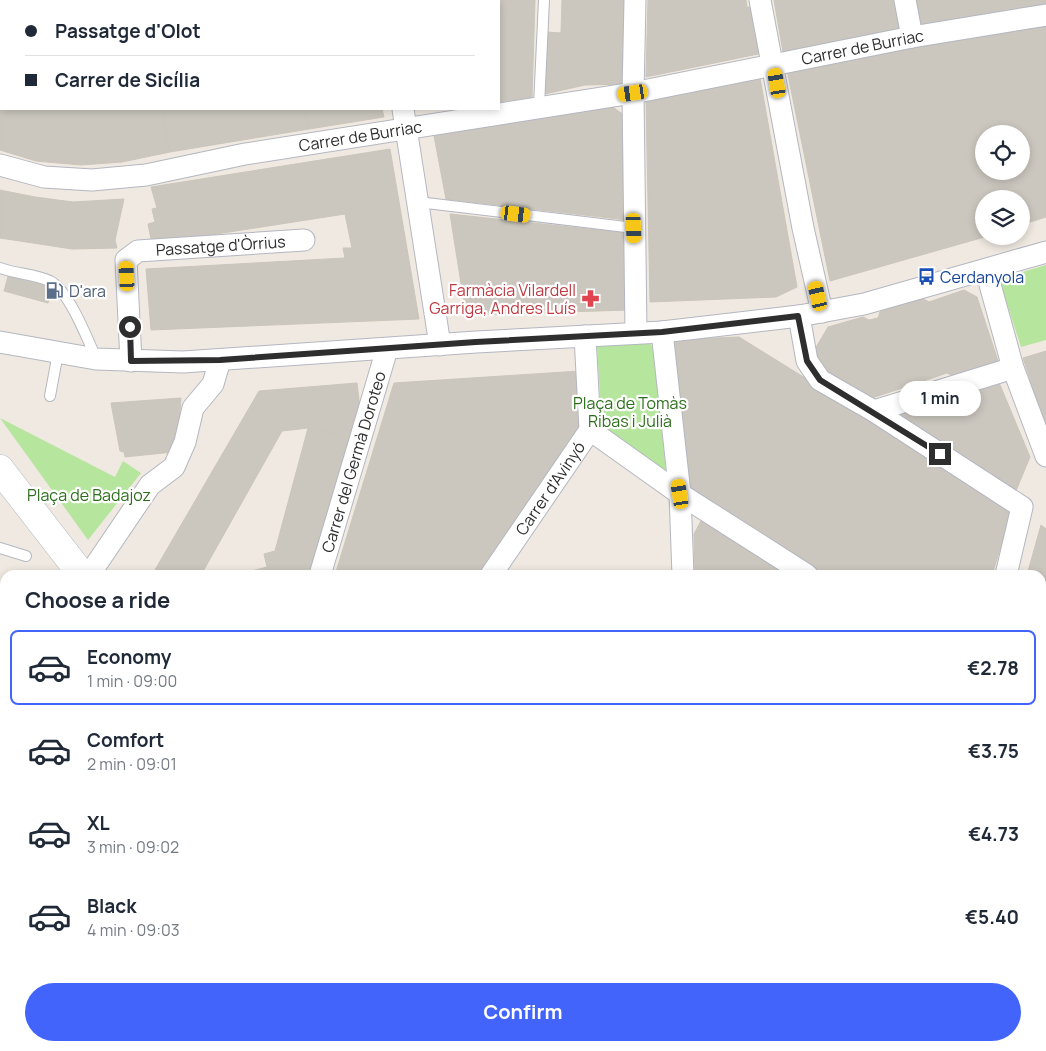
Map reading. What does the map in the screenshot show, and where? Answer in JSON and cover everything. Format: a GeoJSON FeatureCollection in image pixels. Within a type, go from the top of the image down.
{"type":"FeatureCollection","features":[{"type":"Feature","properties":{"kind":"street"},"geometry":{"type":"LineString","coordinates":[[635,0],[633,93],[636,333]]}},
{"type":"Feature","properties":{"kind":"street"},"geometry":{"type":"LineString","coordinates":[[760,0],[774,65],[803,228],[822,312]]}},
{"type":"Feature","properties":{"kind":"street"},"geometry":{"type":"LineString","coordinates":[[905,0],[912,37]]}},
{"type":"Feature","properties":{"kind":"street","name":"Carrer de Burriac"},"geometry":{"type":"LineString","coordinates":[[500,109],[633,93],[912,37],[1046,15]]}},
{"type":"Feature","properties":{"kind":"street","name":"Carrer de Burriac"},"geometry":{"type":"LineString","coordinates":[[0,165],[44,177],[92,180],[146,175],[405,118],[494,110]]}},
{"type":"Feature","properties":{"kind":"street"},"geometry":{"type":"LineString","coordinates":[[405,118],[440,345]]}},
{"type":"Feature","properties":{"kind":"street","name":"Passatge d'Òrrius"},"geometry":{"type":"LineString","coordinates":[[131,361],[126,260],[138,251],[304,240]]}},
{"type":"Feature","properties":{"kind":"street"},"geometry":{"type":"LineString","coordinates":[[2,342],[96,359],[131,361],[220,360],[662,332],[798,316],[864,304],[1046,252]]}},
{"type":"Feature","properties":{"kind":"street"},"geometry":{"type":"LineString","coordinates":[[986,270],[1013,368],[1046,456]]}},
{"type":"Feature","properties":{"kind":"street"},"geometry":{"type":"LineString","coordinates":[[798,316],[807,361],[820,380],[874,411],[1022,507],[1007,570]]}},
{"type":"Feature","properties":{"kind":"street"},"geometry":{"type":"LineString","coordinates":[[662,332],[680,494],[683,570]]}},
{"type":"Feature","properties":{"kind":"street","name":"Carrer d'Avinyó"},"geometry":{"type":"LineString","coordinates":[[494,570],[590,430],[585,336]]}},
{"type":"Feature","properties":{"kind":"street","name":"Carrer del Germà Doroteo"},"geometry":{"type":"LineString","coordinates":[[321,570],[387,349]]}},
{"type":"Feature","properties":{"kind":"street"},"geometry":{"type":"LineString","coordinates":[[92,570],[150,485],[174,467],[185,442],[193,408],[213,384],[220,360]]}},
{"type":"Feature","properties":{"kind":"street"},"geometry":{"type":"LineString","coordinates":[[874,411],[1013,368]]}},
{"type":"Feature","properties":{"kind":"street"},"geometry":{"type":"LineString","coordinates":[[590,430],[680,494],[799,570]]}},
{"type":"Feature","properties":{"kind":"street"},"geometry":{"type":"LineString","coordinates":[[1,470],[78,570]]}},
{"type":"Feature","properties":{"kind":"lane"},"geometry":{"type":"LineString","coordinates":[[539,106],[544,0]]}},
{"type":"Feature","properties":{"kind":"lane"},"geometry":{"type":"LineString","coordinates":[[418,202],[634,228]]}},
{"type":"Feature","properties":{"kind":"lane"},"geometry":{"type":"LineString","coordinates":[[0,268],[51,281],[64,296],[78,319],[96,359]]}},
{"type":"Feature","properties":{"kind":"lane"},"geometry":{"type":"LineString","coordinates":[[50,396],[58,353]]}},
{"type":"Feature","properties":{"kind":"lane"},"geometry":{"type":"LineString","coordinates":[[0,548],[26,556]]}},
{"type":"Feature","properties":{"kind":"green space"},"geometry":{"type":"Polygon","coordinates":[[[1046,265],[1046,340],[1021,347],[999,279],[1046,265]]]}},
{"type":"Feature","properties":{"kind":"green space","name":"Plaça de Tomàs Ribas i Julià"},"geometry":{"type":"Polygon","coordinates":[[[649,341],[654,350],[666,472],[602,429],[597,346],[649,341]]]}},
{"type":"Feature","properties":{"kind":"green space","name":"Plaça de Badajoz"},"geometry":{"type":"Polygon","coordinates":[[[0,418],[115,477],[123,461],[141,473],[88,540],[0,418]]]}},
{"type":"Feature","properties":{"kind":"building"},"geometry":{"type":"Polygon","coordinates":[[[500,0],[535,0],[532,97],[500,102],[500,0]]]}},
{"type":"Feature","properties":{"kind":"building"},"geometry":{"type":"Polygon","coordinates":[[[562,0],[624,0],[622,52],[629,52],[628,84],[585,85],[545,94],[547,32],[561,33],[562,0]]]}},
{"type":"Feature","properties":{"kind":"building"},"geometry":{"type":"Polygon","coordinates":[[[648,0],[746,0],[747,7],[754,8],[763,53],[646,77],[648,0]]]}},
{"type":"Feature","properties":{"kind":"building"},"geometry":{"type":"Polygon","coordinates":[[[774,0],[897,0],[903,30],[783,52],[774,0]]]}},
{"type":"Feature","properties":{"kind":"building"},"geometry":{"type":"Polygon","coordinates":[[[913,0],[1046,0],[1046,5],[918,27],[913,0]]]}},
{"type":"Feature","properties":{"kind":"building"},"geometry":{"type":"Polygon","coordinates":[[[1046,25],[1046,217],[1030,222],[1030,190],[975,190],[975,240],[830,281],[787,70],[1046,25]]]}},
{"type":"Feature","properties":{"kind":"building"},"geometry":{"type":"Polygon","coordinates":[[[760,78],[797,287],[776,297],[650,302],[646,100],[760,78]]]}},
{"type":"Feature","properties":{"kind":"building"},"geometry":{"type":"Polygon","coordinates":[[[611,106],[624,115],[627,220],[446,199],[434,136],[611,106]]]}},
{"type":"Feature","properties":{"kind":"building"},"geometry":{"type":"Polygon","coordinates":[[[0,110],[162,110],[170,152],[122,162],[81,165],[36,161],[0,150],[0,110]]]}},
{"type":"Feature","properties":{"kind":"building"},"geometry":{"type":"Polygon","coordinates":[[[162,110],[305,110],[309,129],[170,152],[162,110]]]}},
{"type":"Feature","properties":{"kind":"building"},"geometry":{"type":"Polygon","coordinates":[[[305,110],[382,110],[384,117],[309,129],[305,110]]]}},
{"type":"Feature","properties":{"kind":"building"},"geometry":{"type":"Polygon","coordinates":[[[390,149],[419,319],[151,330],[146,269],[345,258],[343,248],[352,248],[345,214],[152,244],[148,224],[155,222],[152,209],[157,208],[151,187],[390,149]]]}},
{"type":"Feature","properties":{"kind":"building"},"geometry":{"type":"Polygon","coordinates":[[[0,190],[73,202],[124,199],[115,240],[117,248],[72,249],[0,238],[0,190]]]}},
{"type":"Feature","properties":{"kind":"building"},"geometry":{"type":"Polygon","coordinates":[[[450,214],[625,233],[630,310],[466,315],[450,214]]]}},
{"type":"Feature","properties":{"kind":"building"},"geometry":{"type":"Polygon","coordinates":[[[9,273],[53,284],[48,303],[4,291],[9,273]]]}},
{"type":"Feature","properties":{"kind":"building"},"geometry":{"type":"Polygon","coordinates":[[[964,290],[977,297],[998,361],[955,377],[947,373],[869,399],[819,368],[815,349],[828,327],[863,317],[869,320],[878,318],[880,312],[922,298],[929,302],[964,290]]]}},
{"type":"Feature","properties":{"kind":"building"},"geometry":{"type":"Polygon","coordinates":[[[739,337],[1013,507],[994,570],[814,570],[691,488],[670,340],[739,337]]]}},
{"type":"Feature","properties":{"kind":"building"},"geometry":{"type":"Polygon","coordinates":[[[1046,351],[1046,428],[1023,358],[1046,351]]]}},
{"type":"Feature","properties":{"kind":"building"},"geometry":{"type":"Polygon","coordinates":[[[580,371],[584,428],[487,570],[337,570],[394,383],[580,371]]]}},
{"type":"Feature","properties":{"kind":"building"},"geometry":{"type":"Polygon","coordinates":[[[998,380],[1030,457],[1015,493],[900,418],[898,413],[998,380]]]}},
{"type":"Feature","properties":{"kind":"building"},"geometry":{"type":"Polygon","coordinates":[[[357,383],[360,409],[352,438],[308,428],[282,431],[204,570],[155,570],[259,391],[357,383]]]}},
{"type":"Feature","properties":{"kind":"building"},"geometry":{"type":"Polygon","coordinates":[[[181,398],[177,447],[173,452],[125,457],[124,452],[120,451],[111,403],[181,398]]]}},
{"type":"Feature","properties":{"kind":"building"},"geometry":{"type":"Polygon","coordinates":[[[308,428],[352,438],[312,570],[256,570],[267,567],[264,554],[275,551],[308,428]]]}},
{"type":"Feature","properties":{"kind":"building"},"geometry":{"type":"Polygon","coordinates":[[[701,521],[779,570],[695,570],[694,534],[701,521]]]}},
{"type":"Feature","properties":{"kind":"building"},"geometry":{"type":"Polygon","coordinates":[[[1041,525],[1046,529],[1046,570],[1028,570],[1041,525]]]}},
{"type":"Feature","properties":{"kind":"place","name":"Cerdanyola"},"geometry":{"type":"Point","coordinates":[926,277]}},
{"type":"Feature","properties":{"kind":"place","name":"D'ara"},"geometry":{"type":"Point","coordinates":[55,291]}},
{"type":"Feature","properties":{"kind":"place","name":"Farmàcia Vilardell Garriga, Andres Luís"},"geometry":{"type":"Point","coordinates":[590,299]}},
{"type":"Feature","properties":{"kind":"route"},"geometry":{"type":"LineString","coordinates":[[130,327],[131,361],[183,362],[476,342],[662,332],[798,316],[807,361],[820,380],[874,411],[940,454]]}}]}
